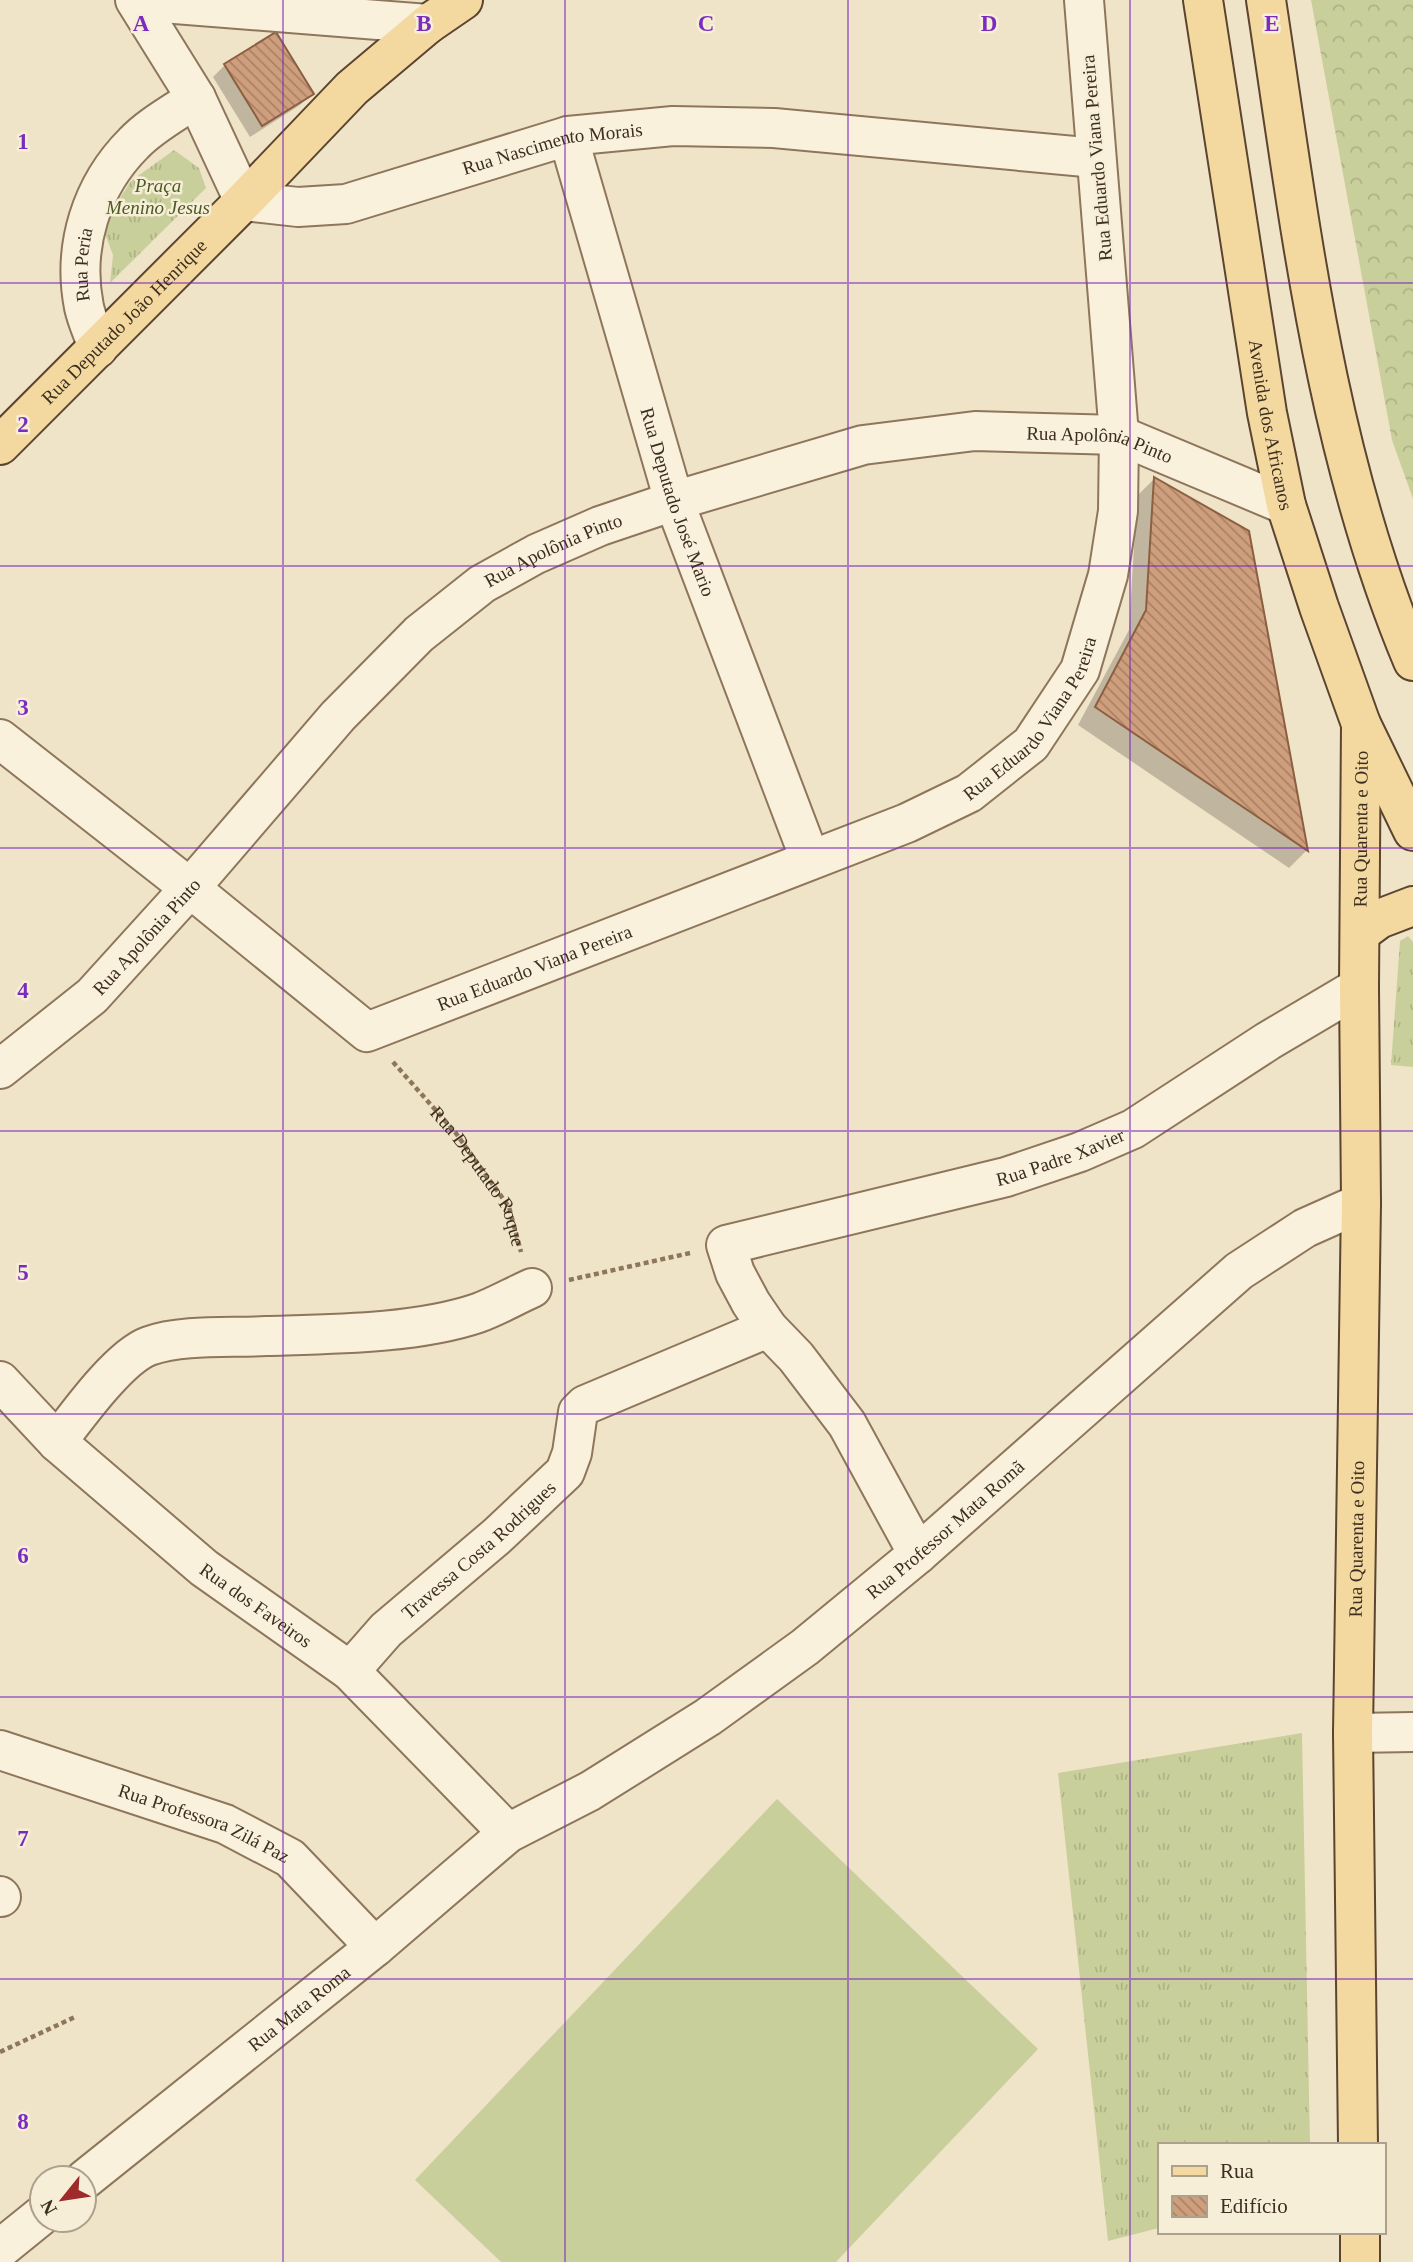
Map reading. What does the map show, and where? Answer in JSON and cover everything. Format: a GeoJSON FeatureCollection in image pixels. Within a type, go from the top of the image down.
{"type":"FeatureCollection","features":[{"type":"Feature","properties":{"kind":"main road","name":"Rua Deputado João Henrique"},"geometry":{"type":"LineString","coordinates":[[0,445],[244,201],[352,88],[428,24],[463,0]]}},
{"type":"Feature","properties":{"kind":"main road","name":"Avenida dos Africanos"},"geometry":{"type":"LineString","coordinates":[[1203,0],[1267,413],[1286,505],[1361,724],[1413,831]]}},
{"type":"Feature","properties":{"kind":"main road"},"geometry":{"type":"LineString","coordinates":[[1266,0],[1308,279],[1336,417],[1364,521],[1400,631],[1413,661]]}},
{"type":"Feature","properties":{"kind":"main road","name":"Rua Quarenta e Oito"},"geometry":{"type":"LineString","coordinates":[[1358,2143],[1353,1733],[1361,1203],[1361,724]]}},
{"type":"Feature","properties":{"kind":"main road","name":"Rua Quarenta e Oito"},"geometry":{"type":"LineString","coordinates":[[1360,933],[1379,919],[1413,906]]}},
{"type":"Feature","properties":{"kind":"main road"},"geometry":{"type":"LineString","coordinates":[[1360,2234],[1360,2262]]}},
{"type":"Feature","properties":{"kind":"street"},"geometry":{"type":"LineString","coordinates":[[136,0],[428,24]]}},
{"type":"Feature","properties":{"kind":"street"},"geometry":{"type":"LineString","coordinates":[[136,0],[196,98],[244,201]]}},
{"type":"Feature","properties":{"kind":"street","name":"Rua Eduardo Viana Pereira"},"geometry":{"type":"LineString","coordinates":[[367,1032],[908,823],[969,793],[1031,744],[1080,670],[1108,575],[1118,511],[1119,435],[1084,0]]}},
{"type":"Feature","properties":{"kind":"street","name":"Rua Peria"},"geometry":{"type":"LineString","coordinates":[[98,348],[84,308],[80,264],[87,220],[103,183],[135,142],[196,98]]}},
{"type":"Feature","properties":{"kind":"street","name":"Rua Nascimento Morais"},"geometry":{"type":"LineString","coordinates":[[244,201],[298,207],[346,204],[568,136],[673,126],[774,128],[1096,158]]}},
{"type":"Feature","properties":{"kind":"street","name":"Rua Deputado José Mario"},"geometry":{"type":"LineString","coordinates":[[568,136],[674,501],[810,859]]}},
{"type":"Feature","properties":{"kind":"street","name":"Rua Apolônia Pinto"},"geometry":{"type":"LineString","coordinates":[[0,1069],[92,996],[190,888],[338,716],[419,634],[482,584],[536,554],[600,526],[674,501],[863,445],[975,430],[1119,435],[1286,505]]}},
{"type":"Feature","properties":{"kind":"street"},"geometry":{"type":"LineString","coordinates":[[0,739],[190,888],[367,1032]]}},
{"type":"Feature","properties":{"kind":"street","name":"Rua Padre Xavier"},"geometry":{"type":"LineString","coordinates":[[726,1245],[1006,1177],[1080,1152],[1133,1129],[1268,1041],[1359,987]]}},
{"type":"Feature","properties":{"kind":"street","name":"Rua Professor Mata Romã"},"geometry":{"type":"LineString","coordinates":[[508,1833],[590,1791],[708,1717],[806,1647],[918,1554],[1239,1271],[1305,1227],[1361,1203]]}},
{"type":"Feature","properties":{"kind":"street"},"geometry":{"type":"LineString","coordinates":[[726,1245],[735,1273],[751,1303],[768,1328],[796,1357],[847,1424],[918,1554]]}},
{"type":"Feature","properties":{"kind":"street"},"geometry":{"type":"LineString","coordinates":[[57,1442],[122,1365],[147,1347],[174,1341],[328,1334],[422,1326],[478,1313],[532,1288]]}},
{"type":"Feature","properties":{"kind":"street","name":"Travessa Costa Rodrigues"},"geometry":{"type":"LineString","coordinates":[[350,1671],[386,1630],[497,1535],[565,1472],[572,1453],[578,1412],[585,1405],[768,1328]]}},
{"type":"Feature","properties":{"kind":"street","name":"Rua dos Faveiros"},"geometry":{"type":"LineString","coordinates":[[0,1381],[57,1442],[204,1568],[350,1671],[508,1833]]}},
{"type":"Feature","properties":{"kind":"street"},"geometry":{"type":"LineString","coordinates":[[1353,1733],[1413,1732]]}},
{"type":"Feature","properties":{"kind":"street","name":"Rua Professora Zilá Paz"},"geometry":{"type":"LineString","coordinates":[[0,1750],[225,1825],[290,1858],[375,1947]]}},
{"type":"Feature","properties":{"kind":"street","name":"Rua Mata Roma"},"geometry":{"type":"LineString","coordinates":[[98,2169],[375,1947],[508,1833]]}},
{"type":"Feature","properties":{"kind":"street"},"geometry":{"type":"LineString","coordinates":[[0,2249],[28,2226]]}},
{"type":"Feature","properties":{"kind":"path","name":"Rua Deputado Roque"},"geometry":{"type":"LineString","coordinates":[[367,1032],[455,1132],[509,1207],[532,1288]]}},
{"type":"Feature","properties":{"kind":"path"},"geometry":{"type":"LineString","coordinates":[[532,1288],[726,1245]]}},
{"type":"Feature","properties":{"kind":"path"},"geometry":{"type":"LineString","coordinates":[[0,2052],[77,2016]]}},
{"type":"Feature","properties":{"kind":"green space"},"geometry":{"type":"Polygon","coordinates":[[[1311,0],[1413,0],[1413,499],[1392,440],[1311,0]]]}},
{"type":"Feature","properties":{"kind":"green space","name":"Praça Menino Jesus"},"geometry":{"type":"Polygon","coordinates":[[[174,150],[199,168],[206,188],[110,283],[113,255],[102,226],[131,181],[174,150]]]}},
{"type":"Feature","properties":{"kind":"green space"},"geometry":{"type":"Polygon","coordinates":[[[1408,936],[1413,942],[1413,1067],[1391,1065],[1400,941],[1408,936]]]}},
{"type":"Feature","properties":{"kind":"green space"},"geometry":{"type":"Polygon","coordinates":[[[1302,1733],[1310,2143],[1158,2143],[1158,2228],[1108,2241],[1058,1773],[1302,1733]]]}},
{"type":"Feature","properties":{"kind":"green space"},"geometry":{"type":"Polygon","coordinates":[[[777,1799],[1038,2049],[836,2262],[501,2262],[415,2180],[777,1799]]]}},
{"type":"Feature","properties":{"kind":"building"},"geometry":{"type":"Polygon","coordinates":[[[276,32],[314,94],[262,126],[224,64],[276,32]]]}},
{"type":"Feature","properties":{"kind":"building"},"geometry":{"type":"Polygon","coordinates":[[[1154,477],[1249,531],[1308,851],[1095,707],[1146,610],[1154,477]]]}}]}
